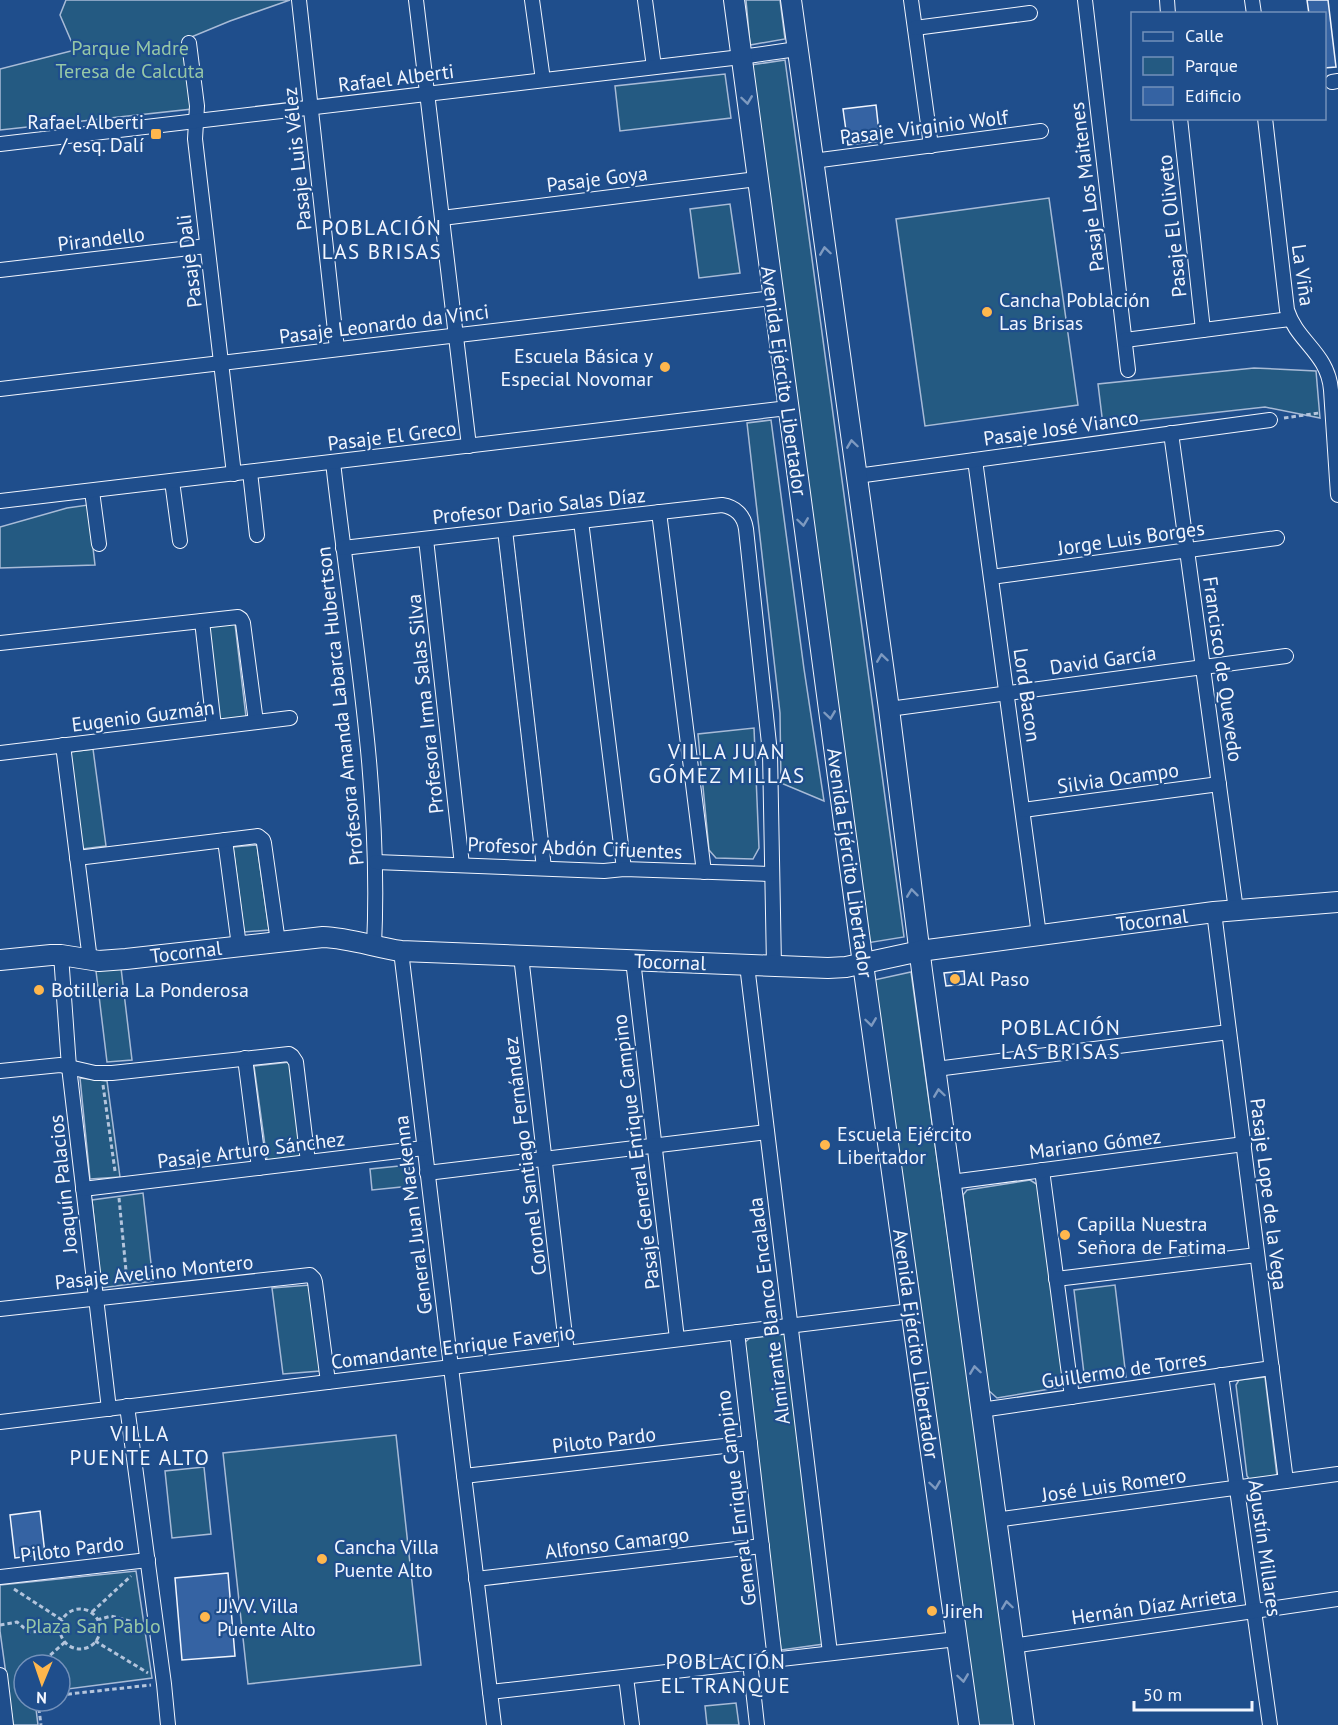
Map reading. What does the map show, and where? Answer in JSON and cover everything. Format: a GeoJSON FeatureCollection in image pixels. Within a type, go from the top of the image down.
{"type":"FeatureCollection","features":[{"type":"Feature","properties":{"kind":"main road","name":"Avenida Ejército Libertador"},"geometry":{"type":"LineString","coordinates":[[734,0],[863,964],[969,1725]]}},
{"type":"Feature","properties":{"kind":"main road"},"geometry":{"type":"LineString","coordinates":[[790,0],[889,709],[1024,1725]]}},
{"type":"Feature","properties":{"kind":"main road","name":"Tocornal"},"geometry":{"type":"LineString","coordinates":[[0,960],[41,955],[61,955],[90,960],[126,959],[334,937],[401,951],[828,968],[863,964],[920,951],[1214,912],[1338,902]]}},
{"type":"Feature","properties":{"kind":"street","name":"Pasaje Luis Vélez"},"geometry":{"type":"LineString","coordinates":[[299,0],[337,349]]}},
{"type":"Feature","properties":{"kind":"street"},"geometry":{"type":"LineString","coordinates":[[416,0],[470,446]]}},
{"type":"Feature","properties":{"kind":"street"},"geometry":{"type":"LineString","coordinates":[[532,0],[543,80]]}},
{"type":"Feature","properties":{"kind":"street"},"geometry":{"type":"LineString","coordinates":[[645,0],[654,67]]}},
{"type":"Feature","properties":{"kind":"street"},"geometry":{"type":"LineString","coordinates":[[911,0],[931,146]]}},
{"type":"Feature","properties":{"kind":"street","name":"Pasaje Los Maitenes"},"geometry":{"type":"LineString","coordinates":[[1085,0],[1128,370]]}},
{"type":"Feature","properties":{"kind":"street"},"geometry":{"type":"LineString","coordinates":[[915,28],[1030,13]]}},
{"type":"Feature","properties":{"kind":"street","name":"Pasaje Dali"},"geometry":{"type":"LineString","coordinates":[[189,43],[197,106],[195,139],[234,474]]}},
{"type":"Feature","properties":{"kind":"street","name":"Rafael Alberti"},"geometry":{"type":"LineString","coordinates":[[0,144],[797,49]]}},
{"type":"Feature","properties":{"kind":"street","name":"Pasaje El Oliveto"},"geometry":{"type":"LineString","coordinates":[[1180,120],[1203,330]]}},
{"type":"Feature","properties":{"kind":"street","name":"La Viña"},"geometry":{"type":"LineString","coordinates":[[1265,120],[1285,301],[1290,319],[1325,366],[1330,381],[1336,432],[1338,495]]}},
{"type":"Feature","properties":{"kind":"street","name":"Pasaje Virginio Wolf"},"geometry":{"type":"LineString","coordinates":[[813,161],[1041,131]]}},
{"type":"Feature","properties":{"kind":"street","name":"Pasaje Goya"},"geometry":{"type":"LineString","coordinates":[[442,218],[757,180]]}},
{"type":"Feature","properties":{"kind":"street","name":"Pirandello"},"geometry":{"type":"LineString","coordinates":[[0,270],[207,246]]}},
{"type":"Feature","properties":{"kind":"street","name":"Pasaje Leonardo da Vinci"},"geometry":{"type":"LineString","coordinates":[[0,389],[773,297]]}},
{"type":"Feature","properties":{"kind":"street"},"geometry":{"type":"LineString","coordinates":[[1125,340],[1290,319]]}},
{"type":"Feature","properties":{"kind":"street","name":"Pasaje El Greco"},"geometry":{"type":"LineString","coordinates":[[0,501],[788,408]]}},
{"type":"Feature","properties":{"kind":"street","name":"Pasaje José Vianco"},"geometry":{"type":"LineString","coordinates":[[857,476],[1270,420]]}},
{"type":"Feature","properties":{"kind":"street","name":"Francisco de Quevedo"},"geometry":{"type":"LineString","coordinates":[[1171,433],[1236,910]]}},
{"type":"Feature","properties":{"kind":"street","name":"Lord Bacon"},"geometry":{"type":"LineString","coordinates":[[975,460],[1040,935]]}},
{"type":"Feature","properties":{"kind":"street","name":"Profesora Amanda Labarca Hubertson"},"geometry":{"type":"LineString","coordinates":[[333,462],[373,800],[376,862],[374,946]]}},
{"type":"Feature","properties":{"kind":"street"},"geometry":{"type":"LineString","coordinates":[[250,472],[257,535]]}},
{"type":"Feature","properties":{"kind":"street"},"geometry":{"type":"LineString","coordinates":[[172,481],[180,541]]}},
{"type":"Feature","properties":{"kind":"street"},"geometry":{"type":"LineString","coordinates":[[92,490],[99,544]]}},
{"type":"Feature","properties":{"kind":"street","name":"Profesor Dario Salas Díaz"},"geometry":{"type":"LineString","coordinates":[[343,548],[722,505],[737,511],[742,516],[746,529],[766,713],[771,781],[772,874]]}},
{"type":"Feature","properties":{"kind":"street"},"geometry":{"type":"LineString","coordinates":[[659,512],[704,872]]}},
{"type":"Feature","properties":{"kind":"street"},"geometry":{"type":"LineString","coordinates":[[581,521],[624,869]]}},
{"type":"Feature","properties":{"kind":"street"},"geometry":{"type":"LineString","coordinates":[[505,530],[544,868]]}},
{"type":"Feature","properties":{"kind":"street","name":"Jorge Luis Borges"},"geometry":{"type":"LineString","coordinates":[[991,577],[1277,538]]}},
{"type":"Feature","properties":{"kind":"street","name":"Profesora Irma Salas Silva"},"geometry":{"type":"LineString","coordinates":[[426,539],[462,865]]}},
{"type":"Feature","properties":{"kind":"street"},"geometry":{"type":"LineString","coordinates":[[0,643],[241,618],[255,722]]}},
{"type":"Feature","properties":{"kind":"street"},"geometry":{"type":"LineString","coordinates":[[202,621],[214,727]]}},
{"type":"Feature","properties":{"kind":"street","name":"David García"},"geometry":{"type":"LineString","coordinates":[[889,709],[1286,656]]}},
{"type":"Feature","properties":{"kind":"street","name":"Eugenio Guzmán"},"geometry":{"type":"LineString","coordinates":[[0,753],[290,718]]}},
{"type":"Feature","properties":{"kind":"street"},"geometry":{"type":"LineString","coordinates":[[63,745],[90,960]]}},
{"type":"Feature","properties":{"kind":"street","name":"Silvia Ocampo"},"geometry":{"type":"LineString","coordinates":[[1023,810],[1219,784]]}},
{"type":"Feature","properties":{"kind":"street"},"geometry":{"type":"LineString","coordinates":[[77,858],[261,837],[264,843],[278,942]]}},
{"type":"Feature","properties":{"kind":"street"},"geometry":{"type":"LineString","coordinates":[[225,840],[239,946]]}},
{"type":"Feature","properties":{"kind":"street","name":"Profesor Abdón Cifuentes"},"geometry":{"type":"LineString","coordinates":[[376,862],[604,871],[624,869],[772,874]]}},
{"type":"Feature","properties":{"kind":"street"},"geometry":{"type":"LineString","coordinates":[[772,874],[774,966]]}},
{"type":"Feature","properties":{"kind":"street","name":"Pasaje Lope de la Vega"},"geometry":{"type":"LineString","coordinates":[[1214,912],[1286,1481]]}},
{"type":"Feature","properties":{"kind":"street","name":"General Juan Mackenna"},"geometry":{"type":"LineString","coordinates":[[401,951],[494,1725]]}},
{"type":"Feature","properties":{"kind":"street","name":"Joaquín Palacios"},"geometry":{"type":"LineString","coordinates":[[61,955],[69,1067],[109,1409]]}},
{"type":"Feature","properties":{"kind":"street","name":"Coronel Santiago Fernández"},"geometry":{"type":"LineString","coordinates":[[521,956],[567,1353]]}},
{"type":"Feature","properties":{"kind":"street","name":"Pasaje General Enrique Campino"},"geometry":{"type":"LineString","coordinates":[[633,960],[677,1339]]}},
{"type":"Feature","properties":{"kind":"street","name":"Almirante Blanco Encalada"},"geometry":{"type":"LineString","coordinates":[[747,965],[830,1653]]}},
{"type":"Feature","properties":{"kind":"street"},"geometry":{"type":"LineString","coordinates":[[936,1068],[1229,1032]]}},
{"type":"Feature","properties":{"kind":"street"},"geometry":{"type":"LineString","coordinates":[[0,1071],[53,1065],[102,1073],[285,1054],[292,1056],[296,1062],[308,1162]]}},
{"type":"Feature","properties":{"kind":"street"},"geometry":{"type":"LineString","coordinates":[[245,1058],[259,1168]]}},
{"type":"Feature","properties":{"kind":"street"},"geometry":{"type":"LineString","coordinates":[[427,1173],[767,1132]]}},
{"type":"Feature","properties":{"kind":"street","name":"Mariano Gómez"},"geometry":{"type":"LineString","coordinates":[[951,1182],[1244,1144]]}},
{"type":"Feature","properties":{"kind":"street","name":"Pasaje Arturo Sánchez"},"geometry":{"type":"LineString","coordinates":[[83,1189],[424,1148]]}},
{"type":"Feature","properties":{"kind":"street"},"geometry":{"type":"LineString","coordinates":[[1042,1170],[1072,1396]]}},
{"type":"Feature","properties":{"kind":"street"},"geometry":{"type":"LineString","coordinates":[[1056,1279],[1257,1255]]}},
{"type":"Feature","properties":{"kind":"street","name":"Pasaje Avelino Montero"},"geometry":{"type":"LineString","coordinates":[[0,1309],[312,1276],[315,1282],[328,1382]]}},
{"type":"Feature","properties":{"kind":"street","name":"Comandante Enrique Faverio"},"geometry":{"type":"LineString","coordinates":[[0,1422],[911,1311]]}},
{"type":"Feature","properties":{"kind":"street","name":"General Enrique Campino"},"geometry":{"type":"LineString","coordinates":[[737,1332],[775,1660]]}},
{"type":"Feature","properties":{"kind":"street","name":"Guillermo de Torres"},"geometry":{"type":"LineString","coordinates":[[981,1410],[1272,1368]]}},
{"type":"Feature","properties":{"kind":"street","name":"Agustín Millares"},"geometry":{"type":"LineString","coordinates":[[1221,1375],[1270,1725]]}},
{"type":"Feature","properties":{"kind":"street"},"geometry":{"type":"LineString","coordinates":[[127,1406],[168,1725]]}},
{"type":"Feature","properties":{"kind":"street","name":"Piloto Pardo"},"geometry":{"type":"LineString","coordinates":[[464,1476],[750,1443]]}},
{"type":"Feature","properties":{"kind":"street","name":"José Luis Romero"},"geometry":{"type":"LineString","coordinates":[[995,1520],[1338,1474]]}},
{"type":"Feature","properties":{"kind":"street","name":"Alfonso Camargo"},"geometry":{"type":"LineString","coordinates":[[476,1579],[762,1546]]}},
{"type":"Feature","properties":{"kind":"street","name":"Piloto Pardo"},"geometry":{"type":"LineString","coordinates":[[4,1582],[148,1560]]}},
{"type":"Feature","properties":{"kind":"street","name":"Hernán Díaz Arrieta"},"geometry":{"type":"LineString","coordinates":[[1012,1646],[1338,1599]]}},
{"type":"Feature","properties":{"kind":"street"},"geometry":{"type":"LineString","coordinates":[[490,1692],[957,1639]]}},
{"type":"Feature","properties":{"kind":"street"},"geometry":{"type":"LineString","coordinates":[[750,1662],[757,1725]]}},
{"type":"Feature","properties":{"kind":"street"},"geometry":{"type":"LineString","coordinates":[[0,1674],[6,1725]]}},
{"type":"Feature","properties":{"kind":"street"},"geometry":{"type":"LineString","coordinates":[[626,1677],[632,1725]]}},
{"type":"Feature","properties":{"kind":"path"},"geometry":{"type":"LineString","coordinates":[[1270,420],[1333,412]]}},
{"type":"Feature","properties":{"kind":"path"},"geometry":{"type":"LineString","coordinates":[[102,1073],[129,1295]]}},
{"type":"Feature","properties":{"kind":"path"},"geometry":{"type":"LineString","coordinates":[[92,1613],[148,1560]]}},
{"type":"Feature","properties":{"kind":"path"},"geometry":{"type":"LineString","coordinates":[[4,1582],[62,1620]]}},
{"type":"Feature","properties":{"kind":"path"},"geometry":{"type":"LineString","coordinates":[[74,1610],[86,1610],[92,1613],[99,1629],[95,1641],[90,1646],[77,1648],[65,1642],[60,1630],[62,1620],[68,1613],[74,1610]]}},
{"type":"Feature","properties":{"kind":"path"},"geometry":{"type":"LineString","coordinates":[[97,1620],[111,1616],[157,1629]]}},
{"type":"Feature","properties":{"kind":"path"},"geometry":{"type":"LineString","coordinates":[[0,1625],[17,1622],[29,1632],[60,1630]]}},
{"type":"Feature","properties":{"kind":"path"},"geometry":{"type":"LineString","coordinates":[[95,1641],[164,1684]]}},
{"type":"Feature","properties":{"kind":"path"},"geometry":{"type":"LineString","coordinates":[[53,1653],[65,1642]]}},
{"type":"Feature","properties":{"kind":"path"},"geometry":{"type":"LineString","coordinates":[[72,1694],[164,1684]]}},
{"type":"Feature","properties":{"kind":"green space","name":"Parque Madre Teresa de Calcuta"},"geometry":{"type":"Polygon","coordinates":[[[66,0],[290,0],[184,40],[192,109],[0,130],[0,69],[75,50],[60,15],[66,0]]]}},
{"type":"Feature","properties":{"kind":"green space"},"geometry":{"type":"Polygon","coordinates":[[[746,0],[780,0],[785,39],[750,45],[746,0]]]}},
{"type":"Feature","properties":{"kind":"green space"},"geometry":{"type":"Polygon","coordinates":[[[785,60],[904,937],[867,943],[751,65],[785,60]]]}},
{"type":"Feature","properties":{"kind":"green space"},"geometry":{"type":"Polygon","coordinates":[[[725,74],[731,118],[620,131],[615,86],[725,74]]]}},
{"type":"Feature","properties":{"kind":"green space","name":"Cancha Población Las Brisas"},"geometry":{"type":"Polygon","coordinates":[[[1049,198],[1078,405],[925,426],[896,219],[1049,198]]]}},
{"type":"Feature","properties":{"kind":"green space"},"geometry":{"type":"Polygon","coordinates":[[[730,204],[740,273],[699,278],[690,209],[730,204]]]}},
{"type":"Feature","properties":{"kind":"green space"},"geometry":{"type":"Polygon","coordinates":[[[1254,368],[1316,371],[1320,418],[1265,407],[1103,425],[1098,384],[1254,368]]]}},
{"type":"Feature","properties":{"kind":"green space"},"geometry":{"type":"Polygon","coordinates":[[[771,420],[824,801],[781,783],[780,713],[747,423],[771,420]]]}},
{"type":"Feature","properties":{"kind":"green space"},"geometry":{"type":"Polygon","coordinates":[[[88,505],[95,565],[0,568],[0,527],[67,508],[88,505]]]}},
{"type":"Feature","properties":{"kind":"green space"},"geometry":{"type":"Polygon","coordinates":[[[235,624],[246,717],[217,720],[208,631],[212,625],[235,624]]]}},
{"type":"Feature","properties":{"kind":"green space","name":"VILLA JUAN GÓMEZ MILLAS"},"geometry":{"type":"Polygon","coordinates":[[[754,728],[759,848],[753,859],[716,858],[709,850],[698,734],[754,728]]]}},
{"type":"Feature","properties":{"kind":"green space"},"geometry":{"type":"Polygon","coordinates":[[[93,749],[106,846],[82,849],[70,752],[93,749]]]}},
{"type":"Feature","properties":{"kind":"green space"},"geometry":{"type":"Polygon","coordinates":[[[257,845],[269,930],[244,932],[233,847],[257,845]]]}},
{"type":"Feature","properties":{"kind":"green space"},"geometry":{"type":"Polygon","coordinates":[[[121,968],[132,1060],[107,1062],[96,971],[121,968]]]}},
{"type":"Feature","properties":{"kind":"green space"},"geometry":{"type":"Polygon","coordinates":[[[911,972],[1016,1725],[974,1725],[874,980],[911,972]]]}},
{"type":"Feature","properties":{"kind":"green space"},"geometry":{"type":"Polygon","coordinates":[[[290,1062],[301,1158],[267,1160],[254,1066],[290,1062]]]}},
{"type":"Feature","properties":{"kind":"green space"},"geometry":{"type":"Polygon","coordinates":[[[80,1078],[107,1081],[120,1177],[90,1179],[80,1078]]]}},
{"type":"Feature","properties":{"kind":"green space"},"geometry":{"type":"Polygon","coordinates":[[[409,1165],[411,1186],[372,1190],[370,1169],[409,1165]]]}},
{"type":"Feature","properties":{"kind":"green space"},"geometry":{"type":"Polygon","coordinates":[[[1030,1180],[1038,1185],[1065,1380],[1061,1387],[997,1398],[987,1389],[963,1195],[967,1190],[1030,1180]]]}},
{"type":"Feature","properties":{"kind":"green space"},"geometry":{"type":"Polygon","coordinates":[[[143,1193],[153,1281],[101,1288],[92,1200],[143,1193]]]}},
{"type":"Feature","properties":{"kind":"green space"},"geometry":{"type":"Polygon","coordinates":[[[310,1285],[320,1371],[283,1374],[272,1288],[310,1285]]]}},
{"type":"Feature","properties":{"kind":"green space"},"geometry":{"type":"Polygon","coordinates":[[[1115,1285],[1126,1377],[1085,1382],[1074,1290],[1115,1285]]]}},
{"type":"Feature","properties":{"kind":"green space"},"geometry":{"type":"Polygon","coordinates":[[[786,1334],[824,1644],[781,1650],[743,1344],[750,1338],[786,1334]]]}},
{"type":"Feature","properties":{"kind":"green space"},"geometry":{"type":"Polygon","coordinates":[[[1265,1377],[1277,1476],[1250,1480],[1247,1476],[1236,1385],[1239,1380],[1265,1377]]]}},
{"type":"Feature","properties":{"kind":"green space","name":"Cancha Villa Puente Alto"},"geometry":{"type":"Polygon","coordinates":[[[396,1435],[421,1665],[248,1684],[223,1453],[396,1435]]]}},
{"type":"Feature","properties":{"kind":"green space"},"geometry":{"type":"Polygon","coordinates":[[[204,1467],[211,1534],[172,1538],[165,1471],[204,1467]]]}},
{"type":"Feature","properties":{"kind":"green space","name":"Plaza San Pablo"},"geometry":{"type":"Polygon","coordinates":[[[136,1571],[152,1678],[72,1688],[72,1653],[12,1653],[12,1713],[36,1713],[38,1725],[13,1725],[0,1631],[0,1585],[136,1571]]]}},
{"type":"Feature","properties":{"kind":"green space"},"geometry":{"type":"Polygon","coordinates":[[[736,1703],[739,1725],[707,1725],[705,1706],[736,1703]]]}},
{"type":"Feature","properties":{"kind":"building"},"geometry":{"type":"Polygon","coordinates":[[[1307,0],[1328,0],[1336,67],[1326,68],[1326,12],[1309,12],[1307,0]]]}},
{"type":"Feature","properties":{"kind":"building"},"geometry":{"type":"Polygon","coordinates":[[[876,105],[880,141],[848,145],[843,109],[876,105]]]}},
{"type":"Feature","properties":{"kind":"building","name":"Al Paso"},"geometry":{"type":"Polygon","coordinates":[[[964,971],[965,984],[946,986],[944,973],[964,971]]]}},
{"type":"Feature","properties":{"kind":"building"},"geometry":{"type":"Polygon","coordinates":[[[40,1511],[45,1554],[15,1558],[10,1515],[40,1511]]]}},
{"type":"Feature","properties":{"kind":"building","name":"JJ.VV. Villa Puente Alto"},"geometry":{"type":"Polygon","coordinates":[[[228,1573],[235,1656],[182,1660],[175,1578],[228,1573]]]}},
{"type":"Feature","properties":{"kind":"place","name":"Rafael Alberti / esq. Dalí"},"geometry":{"type":"Point","coordinates":[156,134]}},
{"type":"Feature","properties":{"kind":"place","name":"Cancha Población Las Brisas"},"geometry":{"type":"Point","coordinates":[987,312]}},
{"type":"Feature","properties":{"kind":"place","name":"Escuela Básica y Especial Novomar"},"geometry":{"type":"Point","coordinates":[665,367]}},
{"type":"Feature","properties":{"kind":"place","name":"Al Paso"},"geometry":{"type":"Point","coordinates":[955,979]}},
{"type":"Feature","properties":{"kind":"place","name":"Botilleria La Ponderosa"},"geometry":{"type":"Point","coordinates":[39,990]}},
{"type":"Feature","properties":{"kind":"place","name":"Escuela Ejército Libertador"},"geometry":{"type":"Point","coordinates":[825,1145]}},
{"type":"Feature","properties":{"kind":"place","name":"Capilla Nuestra Señora de Fatima"},"geometry":{"type":"Point","coordinates":[1065,1235]}},
{"type":"Feature","properties":{"kind":"place","name":"Cancha Villa Puente Alto"},"geometry":{"type":"Point","coordinates":[322,1559]}},
{"type":"Feature","properties":{"kind":"place","name":"Jireh"},"geometry":{"type":"Point","coordinates":[932,1611]}},
{"type":"Feature","properties":{"kind":"place","name":"JJ.VV. Villa Puente Alto"},"geometry":{"type":"Point","coordinates":[205,1617]}},
{"type":"Feature","properties":{"kind":"district","name":"POBLACIÓN LAS BRISAS"},"geometry":{"type":"Point","coordinates":[382,239]}},
{"type":"Feature","properties":{"kind":"district","name":"VILLA JUAN GÓMEZ MILLAS"},"geometry":{"type":"Point","coordinates":[727,763]}},
{"type":"Feature","properties":{"kind":"district","name":"POBLACIÓN LAS BRISAS"},"geometry":{"type":"Point","coordinates":[1061,1039]}},
{"type":"Feature","properties":{"kind":"district","name":"VILLA PUENTE ALTO"},"geometry":{"type":"Point","coordinates":[140,1445]}},
{"type":"Feature","properties":{"kind":"district","name":"POBLACIÓN EL TRANQUE"},"geometry":{"type":"Point","coordinates":[726,1673]}}]}
